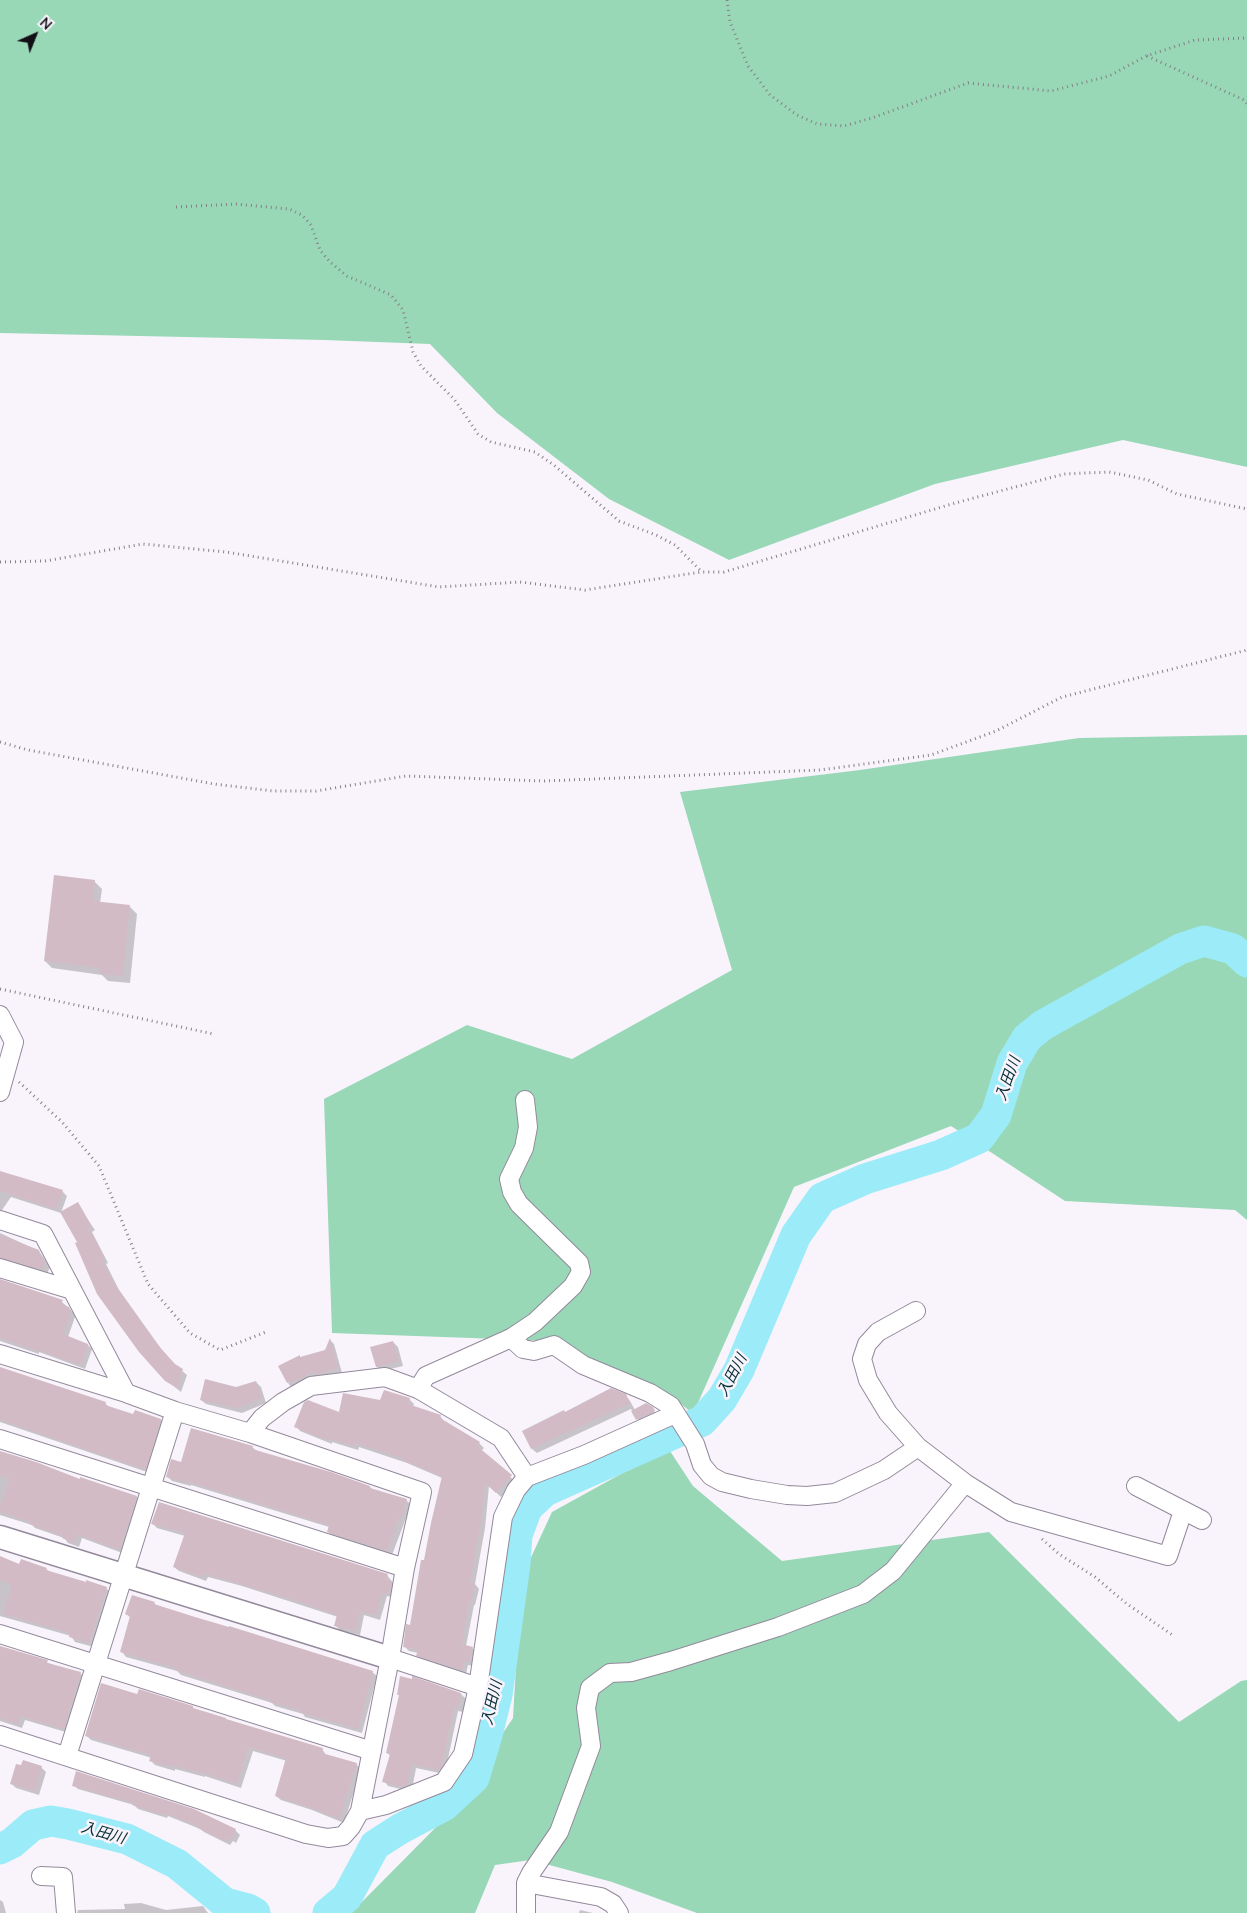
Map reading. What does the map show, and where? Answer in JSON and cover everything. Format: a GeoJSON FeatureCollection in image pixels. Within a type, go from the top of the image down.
{"type":"FeatureCollection","features":[{"type":"Feature","properties":{"kind":"street"},"geometry":{"type":"LineString","coordinates":[[0,1016],[14,1042],[0,1092]]}},
{"type":"Feature","properties":{"kind":"street"},"geometry":{"type":"LineString","coordinates":[[418,1389],[426,1376],[511,1338],[534,1322],[573,1286],[581,1272],[579,1263],[519,1204],[512,1192],[509,1178],[524,1148],[528,1127],[525,1100]]}},
{"type":"Feature","properties":{"kind":"street"},"geometry":{"type":"LineString","coordinates":[[0,1220],[43,1234],[126,1393]]}},
{"type":"Feature","properties":{"kind":"street"},"geometry":{"type":"LineString","coordinates":[[0,1268],[72,1290]]}},
{"type":"Feature","properties":{"kind":"street"},"geometry":{"type":"LineString","coordinates":[[916,1311],[878,1332],[867,1344],[862,1359],[868,1380],[888,1413],[918,1447],[965,1483],[1011,1512],[1168,1556],[1183,1511]]}},
{"type":"Feature","properties":{"kind":"street"},"geometry":{"type":"LineString","coordinates":[[511,1338],[523,1348],[534,1350],[554,1345],[583,1365],[650,1392],[671,1406],[694,1444],[702,1465],[711,1476],[722,1482],[751,1490],[807,1496],[834,1493],[884,1470],[918,1447]]}},
{"type":"Feature","properties":{"kind":"street"},"geometry":{"type":"LineString","coordinates":[[0,1354],[126,1393],[175,1411],[250,1433],[422,1492],[405,1568],[390,1658],[360,1811],[351,1827],[343,1836],[328,1838],[306,1834],[0,1735]]}},
{"type":"Feature","properties":{"kind":"street"},"geometry":{"type":"LineString","coordinates":[[250,1433],[262,1418],[283,1402],[311,1386],[384,1377],[418,1389],[501,1438],[527,1477]]}},
{"type":"Feature","properties":{"kind":"street"},"geometry":{"type":"LineString","coordinates":[[67,1756],[175,1411]]}},
{"type":"Feature","properties":{"kind":"street"},"geometry":{"type":"LineString","coordinates":[[360,1811],[386,1805],[444,1782],[463,1754],[478,1687],[503,1517],[516,1490],[527,1477],[584,1455],[676,1415]]}},
{"type":"Feature","properties":{"kind":"street"},"geometry":{"type":"LineString","coordinates":[[0,1439],[405,1568]]}},
{"type":"Feature","properties":{"kind":"street"},"geometry":{"type":"LineString","coordinates":[[526,1913],[526,1883],[559,1832],[591,1746],[586,1708],[590,1688],[610,1672],[632,1672],[671,1661],[778,1627],[863,1594],[892,1571],[965,1483]]}},
{"type":"Feature","properties":{"kind":"street"},"geometry":{"type":"LineString","coordinates":[[1136,1486],[1202,1520]]}},
{"type":"Feature","properties":{"kind":"street"},"geometry":{"type":"LineString","coordinates":[[0,1537],[478,1687]]}},
{"type":"Feature","properties":{"kind":"street"},"geometry":{"type":"LineString","coordinates":[[0,1634],[372,1751]]}},
{"type":"Feature","properties":{"kind":"street"},"geometry":{"type":"LineString","coordinates":[[41,1876],[63,1877],[66,1913]]}},
{"type":"Feature","properties":{"kind":"street"},"geometry":{"type":"LineString","coordinates":[[526,1883],[601,1897],[613,1904],[619,1913]]}},
{"type":"Feature","properties":{"kind":"path"},"geometry":{"type":"LineString","coordinates":[[727,0],[730,22],[748,66],[770,95],[797,115],[817,124],[844,126],[872,118],[968,83],[1051,91],[1109,76],[1146,56],[1195,40],[1247,38]]}},
{"type":"Feature","properties":{"kind":"path"},"geometry":{"type":"LineString","coordinates":[[1146,56],[1244,100],[1247,104]]}},
{"type":"Feature","properties":{"kind":"path"},"geometry":{"type":"LineString","coordinates":[[176,207],[235,204],[289,209],[302,215],[311,225],[320,250],[330,262],[347,276],[391,295],[403,310],[413,352],[421,366],[454,399],[478,434],[491,442],[535,452],[555,466],[619,521],[656,535],[675,546],[701,572]]}},
{"type":"Feature","properties":{"kind":"path"},"geometry":{"type":"LineString","coordinates":[[0,562],[46,562],[143,544],[226,552],[439,586],[520,582],[585,590],[701,572],[724,572],[955,503],[1064,474],[1109,472],[1148,480],[1178,494],[1247,509]]}},
{"type":"Feature","properties":{"kind":"path"},"geometry":{"type":"LineString","coordinates":[[0,742],[28,750],[214,784],[273,791],[316,791],[406,776],[544,781],[820,770],[931,755],[996,731],[1062,697],[1247,650]]}},
{"type":"Feature","properties":{"kind":"path"},"geometry":{"type":"LineString","coordinates":[[0,989],[214,1034]]}},
{"type":"Feature","properties":{"kind":"path"},"geometry":{"type":"LineString","coordinates":[[5,1070],[62,1122],[99,1166],[148,1284],[190,1332],[220,1350],[266,1332]]}},
{"type":"Feature","properties":{"kind":"path"},"geometry":{"type":"LineString","coordinates":[[1037,1535],[1059,1554],[1095,1577],[1127,1604],[1174,1636]]}},
{"type":"Feature","properties":{"kind":"green space"},"geometry":{"type":"Polygon","coordinates":[[[0,0],[1247,0],[1247,467],[1123,440],[935,484],[729,560],[609,499],[497,413],[430,344],[0,333],[0,0]]]}},
{"type":"Feature","properties":{"kind":"green space"},"geometry":{"type":"Polygon","coordinates":[[[1247,735],[1247,1220],[1235,1210],[1065,1201],[951,1126],[794,1187],[693,1414],[674,1398],[554,1341],[332,1333],[324,1099],[467,1025],[572,1059],[732,970],[680,792],[860,770],[1079,738],[1247,735]]]}},
{"type":"Feature","properties":{"kind":"green space"},"geometry":{"type":"Polygon","coordinates":[[[668,1448],[693,1486],[782,1561],[989,1532],[1179,1722],[1241,1681],[1247,1680],[1247,1913],[697,1913],[612,1882],[531,1860],[495,1865],[475,1913],[351,1913],[448,1815],[513,1718],[521,1579],[552,1512],[668,1448]]]}},
{"type":"Feature","properties":{"kind":"building"},"geometry":{"type":"Polygon","coordinates":[[[54,875],[95,880],[93,901],[130,905],[123,976],[100,974],[100,968],[44,961],[54,875]]]}},
{"type":"Feature","properties":{"kind":"building"},"geometry":{"type":"Polygon","coordinates":[[[0,1171],[63,1190],[56,1209],[0,1191],[0,1171]]]}},
{"type":"Feature","properties":{"kind":"building"},"geometry":{"type":"Polygon","coordinates":[[[78,1202],[91,1225],[88,1227],[105,1258],[102,1259],[114,1283],[157,1344],[175,1364],[183,1369],[177,1388],[165,1381],[139,1352],[97,1294],[75,1243],[77,1242],[60,1212],[78,1202]]]}},
{"type":"Feature","properties":{"kind":"building"},"geometry":{"type":"Polygon","coordinates":[[[0,1235],[39,1250],[40,1256],[43,1257],[45,1262],[42,1270],[0,1258],[0,1235]]]}},
{"type":"Feature","properties":{"kind":"building"},"geometry":{"type":"Polygon","coordinates":[[[0,1279],[63,1300],[61,1304],[69,1307],[71,1311],[63,1334],[88,1344],[81,1365],[0,1338],[0,1279]]]}},
{"type":"Feature","properties":{"kind":"building"},"geometry":{"type":"Polygon","coordinates":[[[330,1338],[338,1368],[315,1375],[316,1371],[287,1383],[278,1366],[300,1355],[300,1357],[325,1350],[330,1338]]]}},
{"type":"Feature","properties":{"kind":"building"},"geometry":{"type":"Polygon","coordinates":[[[393,1341],[399,1361],[376,1367],[370,1347],[393,1341]]]}},
{"type":"Feature","properties":{"kind":"building"},"geometry":{"type":"Polygon","coordinates":[[[0,1367],[106,1402],[105,1405],[133,1414],[135,1410],[161,1419],[146,1470],[0,1420],[0,1367]]]}},
{"type":"Feature","properties":{"kind":"building"},"geometry":{"type":"Polygon","coordinates":[[[205,1379],[236,1387],[256,1381],[262,1398],[237,1408],[200,1400],[205,1379]]]}},
{"type":"Feature","properties":{"kind":"building"},"geometry":{"type":"Polygon","coordinates":[[[611,1388],[626,1394],[630,1403],[531,1449],[522,1431],[564,1410],[565,1412],[611,1388]]]}},
{"type":"Feature","properties":{"kind":"building"},"geometry":{"type":"Polygon","coordinates":[[[384,1390],[410,1398],[408,1404],[441,1415],[440,1418],[480,1442],[477,1446],[512,1475],[496,1493],[485,1483],[481,1522],[470,1582],[475,1583],[471,1601],[469,1601],[462,1644],[473,1647],[469,1662],[464,1661],[462,1670],[416,1656],[418,1650],[403,1647],[406,1624],[410,1625],[421,1560],[424,1560],[442,1476],[403,1461],[404,1459],[355,1443],[354,1446],[327,1440],[294,1427],[304,1402],[308,1400],[339,1412],[343,1393],[380,1400],[384,1390]]]}},
{"type":"Feature","properties":{"kind":"building"},"geometry":{"type":"Polygon","coordinates":[[[646,1403],[653,1407],[655,1411],[636,1420],[631,1411],[646,1403]]]}},
{"type":"Feature","properties":{"kind":"building"},"geometry":{"type":"Polygon","coordinates":[[[191,1428],[253,1446],[252,1449],[331,1472],[370,1486],[370,1488],[407,1499],[387,1551],[327,1532],[329,1525],[186,1481],[186,1483],[166,1477],[171,1459],[181,1462],[191,1428]]]}},
{"type":"Feature","properties":{"kind":"building"},"geometry":{"type":"Polygon","coordinates":[[[0,1451],[36,1462],[80,1479],[80,1477],[137,1496],[120,1550],[77,1534],[74,1543],[62,1538],[63,1536],[29,1524],[30,1522],[0,1512],[10,1479],[0,1475],[0,1451]]]}},
{"type":"Feature","properties":{"kind":"building"},"geometry":{"type":"Polygon","coordinates":[[[159,1502],[388,1574],[386,1579],[392,1581],[389,1595],[382,1593],[376,1616],[360,1611],[356,1631],[334,1626],[337,1615],[310,1605],[203,1573],[202,1577],[173,1567],[185,1533],[151,1524],[159,1502]]]}},
{"type":"Feature","properties":{"kind":"building"},"geometry":{"type":"Polygon","coordinates":[[[0,1556],[19,1564],[21,1559],[47,1568],[46,1570],[107,1587],[89,1643],[69,1637],[70,1633],[3,1614],[12,1585],[0,1580],[0,1556]]]}},
{"type":"Feature","properties":{"kind":"building"},"geometry":{"type":"Polygon","coordinates":[[[132,1595],[195,1617],[373,1671],[358,1729],[269,1702],[270,1700],[175,1670],[176,1668],[120,1652],[130,1616],[125,1614],[132,1595]]]}},
{"type":"Feature","properties":{"kind":"building"},"geometry":{"type":"Polygon","coordinates":[[[0,1646],[48,1660],[47,1663],[81,1672],[64,1729],[20,1716],[17,1724],[0,1718],[0,1646]]]}},
{"type":"Feature","properties":{"kind":"building"},"geometry":{"type":"Polygon","coordinates":[[[400,1676],[412,1679],[412,1676],[461,1693],[458,1708],[454,1707],[441,1768],[439,1770],[412,1764],[407,1785],[403,1787],[382,1782],[390,1754],[386,1753],[399,1695],[397,1695],[400,1676]]]}},
{"type":"Feature","properties":{"kind":"building"},"geometry":{"type":"Polygon","coordinates":[[[101,1683],[137,1694],[139,1689],[193,1706],[193,1708],[226,1719],[323,1748],[322,1753],[357,1763],[339,1819],[275,1796],[286,1758],[248,1747],[237,1784],[201,1772],[171,1765],[170,1767],[149,1761],[151,1755],[85,1736],[101,1683]]]}},
{"type":"Feature","properties":{"kind":"building"},"geometry":{"type":"Polygon","coordinates":[[[23,1760],[42,1766],[35,1791],[10,1784],[16,1764],[21,1765],[23,1760]]]}},
{"type":"Feature","properties":{"kind":"building"},"geometry":{"type":"Polygon","coordinates":[[[76,1771],[194,1809],[236,1829],[232,1839],[228,1838],[226,1841],[198,1828],[198,1826],[164,1813],[163,1815],[132,1805],[133,1803],[72,1786],[76,1771]]]}},
{"type":"Feature","properties":{"kind":"waterway","name":"入田川"},"geometry":{"type":"LineString","coordinates":[[328,1913],[347,1897],[375,1845],[445,1805],[474,1778],[497,1695],[515,1564],[517,1535],[527,1508],[545,1491],[702,1421],[722,1399],[739,1370],[796,1235],[822,1198],[865,1179],[941,1155],[979,1138],[996,1115],[1012,1063],[1027,1038],[1043,1025],[1180,949],[1204,941],[1233,949],[1247,962]]}},
{"type":"Feature","properties":{"kind":"waterway","name":"入田川"},"geometry":{"type":"LineString","coordinates":[[0,1849],[12,1843],[33,1825],[51,1821],[68,1824],[127,1839],[177,1864],[225,1903],[248,1909],[255,1913]]}},
{"type":"Feature","properties":{"kind":"waterway"},"geometry":{"type":"LineString","coordinates":[[224,1913],[225,1903]]}}]}
